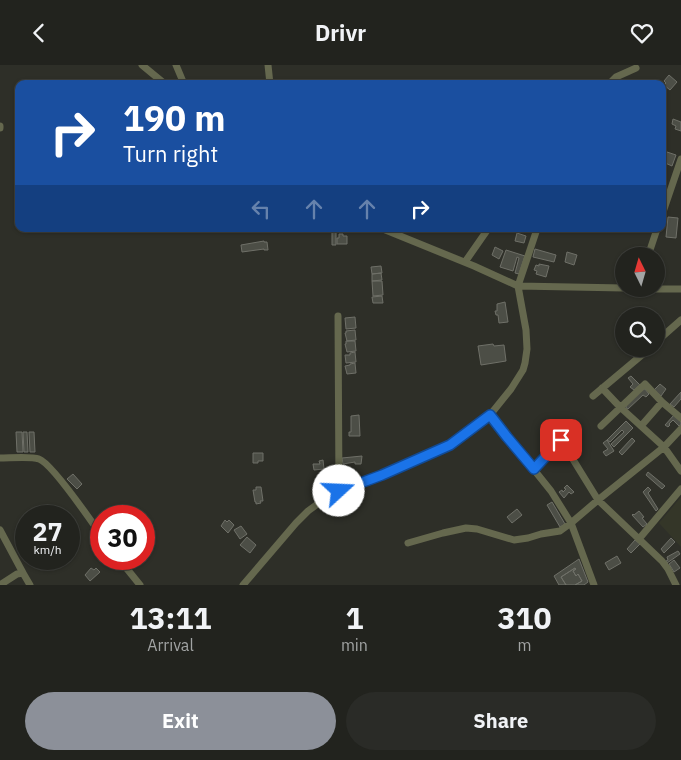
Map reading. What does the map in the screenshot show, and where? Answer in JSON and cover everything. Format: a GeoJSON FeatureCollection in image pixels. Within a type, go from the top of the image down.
{"type":"FeatureCollection","features":[{"type":"Feature","properties":{"kind":"street"},"geometry":{"type":"LineString","coordinates":[[142,65],[161,80]]}},
{"type":"Feature","properties":{"kind":"street"},"geometry":{"type":"LineString","coordinates":[[176,65],[182,80]]}},
{"type":"Feature","properties":{"kind":"street"},"geometry":{"type":"LineString","coordinates":[[268,65],[270,80]]}},
{"type":"Feature","properties":{"kind":"street"},"geometry":{"type":"LineString","coordinates":[[613,80],[636,68]]}},
{"type":"Feature","properties":{"kind":"street"},"geometry":{"type":"LineString","coordinates":[[666,203],[681,159]]}},
{"type":"Feature","properties":{"kind":"street"},"geometry":{"type":"LineString","coordinates":[[391,232],[518,286],[615,288]]}},
{"type":"Feature","properties":{"kind":"street"},"geometry":{"type":"LineString","coordinates":[[464,262],[486,232]]}},
{"type":"Feature","properties":{"kind":"street"},"geometry":{"type":"LineString","coordinates":[[243,585],[308,511],[323,500],[339,491],[382,475],[450,445],[490,415],[511,389],[523,370],[525,363],[527,349],[526,331],[518,286],[536,232]]}},
{"type":"Feature","properties":{"kind":"street"},"geometry":{"type":"LineString","coordinates":[[651,247],[656,232]]}},
{"type":"Feature","properties":{"kind":"street"},"geometry":{"type":"LineString","coordinates":[[665,289],[681,289]]}},
{"type":"Feature","properties":{"kind":"street"},"geometry":{"type":"LineString","coordinates":[[338,316],[339,491]]}},
{"type":"Feature","properties":{"kind":"street"},"geometry":{"type":"LineString","coordinates":[[665,334],[681,320]]}},
{"type":"Feature","properties":{"kind":"street"},"geometry":{"type":"LineString","coordinates":[[594,395],[639,357]]}},
{"type":"Feature","properties":{"kind":"street"},"geometry":{"type":"LineString","coordinates":[[601,426],[645,384],[681,418]]}},
{"type":"Feature","properties":{"kind":"street"},"geometry":{"type":"LineString","coordinates":[[602,388],[664,447],[681,471]]}},
{"type":"Feature","properties":{"kind":"street"},"geometry":{"type":"LineString","coordinates":[[641,425],[662,402]]}},
{"type":"Feature","properties":{"kind":"street"},"geometry":{"type":"LineString","coordinates":[[490,415],[534,469],[571,523],[594,585]]}},
{"type":"Feature","properties":{"kind":"street"},"geometry":{"type":"LineString","coordinates":[[408,543],[466,528],[514,540],[560,531],[664,447],[681,429]]}},
{"type":"Feature","properties":{"kind":"street"},"geometry":{"type":"LineString","coordinates":[[534,469],[561,440],[598,500],[662,561],[676,585]]}},
{"type":"Feature","properties":{"kind":"street"},"geometry":{"type":"LineString","coordinates":[[0,458],[36,459],[45,462],[90,520]]}},
{"type":"Feature","properties":{"kind":"street"},"geometry":{"type":"LineString","coordinates":[[639,539],[681,489]]}},
{"type":"Feature","properties":{"kind":"street"},"geometry":{"type":"LineString","coordinates":[[0,530],[30,585]]}},
{"type":"Feature","properties":{"kind":"street"},"geometry":{"type":"LineString","coordinates":[[128,570],[140,585]]}},
{"type":"Feature","properties":{"kind":"street"},"geometry":{"type":"LineString","coordinates":[[0,585],[17,574],[23,573]]}},
{"type":"Feature","properties":{"kind":"shaded area"},"geometry":{"type":"Polygon","coordinates":[[[681,497],[681,547],[659,523],[681,497]]]}},
{"type":"Feature","properties":{"kind":"building"},"geometry":{"type":"Polygon","coordinates":[[[669,75],[677,82],[670,90],[666,87],[665,80],[669,75]]]}},
{"type":"Feature","properties":{"kind":"building"},"geometry":{"type":"Polygon","coordinates":[[[673,119],[681,122],[681,131],[675,129],[676,126],[672,124],[673,119]]]}},
{"type":"Feature","properties":{"kind":"building"},"geometry":{"type":"Polygon","coordinates":[[[667,152],[676,155],[672,166],[666,163],[667,152]]]}},
{"type":"Feature","properties":{"kind":"building"},"geometry":{"type":"Polygon","coordinates":[[[668,217],[678,218],[676,238],[666,237],[668,217]]]}},
{"type":"Feature","properties":{"kind":"building"},"geometry":{"type":"Polygon","coordinates":[[[332,232],[336,232],[336,245],[332,245],[332,232]]]}},
{"type":"Feature","properties":{"kind":"building"},"geometry":{"type":"Polygon","coordinates":[[[517,233],[526,236],[524,243],[515,241],[517,233]]]}},
{"type":"Feature","properties":{"kind":"building"},"geometry":{"type":"Polygon","coordinates":[[[339,234],[347,236],[347,244],[337,244],[339,234]]]}},
{"type":"Feature","properties":{"kind":"building"},"geometry":{"type":"Polygon","coordinates":[[[267,242],[268,250],[242,252],[241,245],[267,242]]]}},
{"type":"Feature","properties":{"kind":"building"},"geometry":{"type":"Polygon","coordinates":[[[495,247],[503,251],[499,259],[492,255],[495,247]]]}},
{"type":"Feature","properties":{"kind":"building"},"geometry":{"type":"Polygon","coordinates":[[[535,249],[556,255],[554,262],[533,257],[535,249]]]}},
{"type":"Feature","properties":{"kind":"building"},"geometry":{"type":"Polygon","coordinates":[[[506,250],[525,256],[519,274],[515,273],[519,258],[517,257],[513,271],[500,267],[506,250]]]}},
{"type":"Feature","properties":{"kind":"building"},"geometry":{"type":"Polygon","coordinates":[[[567,252],[577,255],[574,265],[565,262],[567,252]]]}},
{"type":"Feature","properties":{"kind":"building"},"geometry":{"type":"Polygon","coordinates":[[[539,264],[549,266],[546,277],[536,274],[537,271],[534,270],[536,265],[539,266],[539,264]]]}},
{"type":"Feature","properties":{"kind":"building"},"geometry":{"type":"Polygon","coordinates":[[[381,266],[382,273],[372,274],[371,267],[381,266]]]}},
{"type":"Feature","properties":{"kind":"building"},"geometry":{"type":"Polygon","coordinates":[[[381,273],[382,280],[372,281],[372,274],[381,273]]]}},
{"type":"Feature","properties":{"kind":"building"},"geometry":{"type":"Polygon","coordinates":[[[372,281],[382,281],[383,295],[373,296],[372,281]]]}},
{"type":"Feature","properties":{"kind":"building"},"geometry":{"type":"Polygon","coordinates":[[[382,296],[383,303],[373,303],[372,297],[382,296]]]}},
{"type":"Feature","properties":{"kind":"building"},"geometry":{"type":"Polygon","coordinates":[[[505,302],[508,322],[499,323],[498,315],[496,315],[495,311],[497,311],[497,304],[505,302]]]}},
{"type":"Feature","properties":{"kind":"building"},"geometry":{"type":"Polygon","coordinates":[[[355,317],[356,328],[346,329],[345,318],[355,317]]]}},
{"type":"Feature","properties":{"kind":"building"},"geometry":{"type":"Polygon","coordinates":[[[355,330],[356,340],[347,341],[346,331],[355,330]]]}},
{"type":"Feature","properties":{"kind":"building"},"geometry":{"type":"Polygon","coordinates":[[[346,341],[355,341],[356,351],[347,352],[346,341]]]}},
{"type":"Feature","properties":{"kind":"building"},"geometry":{"type":"Polygon","coordinates":[[[493,344],[494,346],[504,345],[506,361],[481,365],[478,346],[493,344]]]}},
{"type":"Feature","properties":{"kind":"building"},"geometry":{"type":"Polygon","coordinates":[[[355,352],[356,362],[346,363],[345,355],[355,352]]]}},
{"type":"Feature","properties":{"kind":"building"},"geometry":{"type":"Polygon","coordinates":[[[355,363],[356,373],[347,374],[345,366],[355,363]]]}},
{"type":"Feature","properties":{"kind":"building"},"geometry":{"type":"Polygon","coordinates":[[[631,376],[640,385],[634,390],[630,387],[633,384],[628,378],[631,376]]]}},
{"type":"Feature","properties":{"kind":"building"},"geometry":{"type":"Polygon","coordinates":[[[660,384],[666,389],[661,396],[654,390],[660,384]]]}},
{"type":"Feature","properties":{"kind":"building"},"geometry":{"type":"Polygon","coordinates":[[[641,389],[645,389],[649,394],[646,397],[643,395],[628,409],[626,408],[626,404],[641,389]]]}},
{"type":"Feature","properties":{"kind":"building"},"geometry":{"type":"Polygon","coordinates":[[[681,392],[681,399],[674,407],[670,404],[681,392]]]}},
{"type":"Feature","properties":{"kind":"building"},"geometry":{"type":"Polygon","coordinates":[[[359,415],[360,436],[349,436],[349,432],[351,432],[351,416],[359,415]]]}},
{"type":"Feature","properties":{"kind":"building"},"geometry":{"type":"Polygon","coordinates":[[[674,415],[681,422],[681,425],[679,426],[673,420],[668,427],[665,425],[674,415]]]}},
{"type":"Feature","properties":{"kind":"building"},"geometry":{"type":"Polygon","coordinates":[[[626,421],[633,428],[614,447],[611,444],[624,432],[622,430],[610,442],[607,440],[626,421]]]}},
{"type":"Feature","properties":{"kind":"building"},"geometry":{"type":"Polygon","coordinates":[[[573,426],[578,432],[567,440],[563,434],[573,426]]]}},
{"type":"Feature","properties":{"kind":"building"},"geometry":{"type":"Polygon","coordinates":[[[16,432],[22,432],[23,452],[17,452],[16,432]]]}},
{"type":"Feature","properties":{"kind":"building"},"geometry":{"type":"Polygon","coordinates":[[[23,432],[27,432],[28,452],[24,452],[23,432]]]}},
{"type":"Feature","properties":{"kind":"building"},"geometry":{"type":"Polygon","coordinates":[[[29,432],[34,432],[35,452],[30,452],[29,432]]]}},
{"type":"Feature","properties":{"kind":"building"},"geometry":{"type":"Polygon","coordinates":[[[632,438],[635,441],[622,455],[619,452],[632,438]]]}},
{"type":"Feature","properties":{"kind":"building"},"geometry":{"type":"Polygon","coordinates":[[[607,440],[614,451],[606,456],[603,452],[608,449],[603,443],[607,440]]]}},
{"type":"Feature","properties":{"kind":"building"},"geometry":{"type":"Polygon","coordinates":[[[253,453],[263,453],[263,461],[253,463],[253,453]]]}},
{"type":"Feature","properties":{"kind":"building"},"geometry":{"type":"Polygon","coordinates":[[[362,456],[361,464],[355,464],[355,462],[343,464],[342,458],[362,456]]]}},
{"type":"Feature","properties":{"kind":"building"},"geometry":{"type":"Polygon","coordinates":[[[323,460],[324,469],[314,470],[313,464],[320,464],[319,461],[323,460]]]}},
{"type":"Feature","properties":{"kind":"building"},"geometry":{"type":"Polygon","coordinates":[[[648,472],[665,486],[662,489],[646,475],[648,472]]]}},
{"type":"Feature","properties":{"kind":"building"},"geometry":{"type":"Polygon","coordinates":[[[73,474],[82,484],[77,489],[67,479],[73,474]]]}},
{"type":"Feature","properties":{"kind":"building"},"geometry":{"type":"Polygon","coordinates":[[[567,485],[574,492],[571,494],[569,492],[564,498],[559,492],[562,490],[563,492],[567,485]]]}},
{"type":"Feature","properties":{"kind":"building"},"geometry":{"type":"Polygon","coordinates":[[[256,487],[261,487],[263,501],[256,504],[253,490],[256,490],[256,487]]]}},
{"type":"Feature","properties":{"kind":"building"},"geometry":{"type":"Polygon","coordinates":[[[648,487],[651,490],[648,493],[658,509],[656,511],[643,492],[648,487]]]}},
{"type":"Feature","properties":{"kind":"building"},"geometry":{"type":"Polygon","coordinates":[[[552,502],[565,524],[560,527],[547,505],[552,502]]]}},
{"type":"Feature","properties":{"kind":"building"},"geometry":{"type":"Polygon","coordinates":[[[517,509],[522,515],[512,523],[507,517],[517,509]]]}},
{"type":"Feature","properties":{"kind":"building"},"geometry":{"type":"Polygon","coordinates":[[[639,511],[647,524],[643,527],[632,515],[639,511]]]}},
{"type":"Feature","properties":{"kind":"building"},"geometry":{"type":"Polygon","coordinates":[[[225,520],[227,522],[229,520],[234,525],[228,533],[221,526],[225,520]]]}},
{"type":"Feature","properties":{"kind":"building"},"geometry":{"type":"Polygon","coordinates":[[[241,526],[247,534],[240,539],[234,530],[241,526]]]}},
{"type":"Feature","properties":{"kind":"building"},"geometry":{"type":"Polygon","coordinates":[[[247,537],[256,545],[250,553],[240,545],[247,537]]]}},
{"type":"Feature","properties":{"kind":"building"},"geometry":{"type":"Polygon","coordinates":[[[671,538],[675,542],[664,553],[661,549],[671,538]]]}},
{"type":"Feature","properties":{"kind":"building"},"geometry":{"type":"Polygon","coordinates":[[[635,540],[640,544],[631,553],[627,549],[635,540]]]}},
{"type":"Feature","properties":{"kind":"building"},"geometry":{"type":"Polygon","coordinates":[[[678,551],[680,554],[667,563],[667,557],[678,551]]]}},
{"type":"Feature","properties":{"kind":"building"},"geometry":{"type":"Polygon","coordinates":[[[617,556],[621,563],[609,570],[605,563],[617,556]]]}},
{"type":"Feature","properties":{"kind":"building"},"geometry":{"type":"Polygon","coordinates":[[[579,559],[588,582],[584,585],[575,585],[582,581],[578,574],[576,576],[573,571],[575,568],[561,577],[566,585],[559,585],[554,576],[579,559]]]}},
{"type":"Feature","properties":{"kind":"building"},"geometry":{"type":"Polygon","coordinates":[[[674,560],[680,568],[674,572],[669,564],[674,560]]]}},
{"type":"Feature","properties":{"kind":"building"},"geometry":{"type":"Polygon","coordinates":[[[575,568],[573,571],[576,576],[578,574],[582,581],[575,585],[566,585],[561,577],[575,568]]]}},
{"type":"Feature","properties":{"kind":"building"},"geometry":{"type":"Polygon","coordinates":[[[90,569],[100,572],[90,581],[85,575],[90,569]]]}},
{"type":"Feature","properties":{"kind":"route"},"geometry":{"type":"LineString","coordinates":[[339,491],[382,475],[450,445],[490,415],[534,469],[561,440]]}}]}
